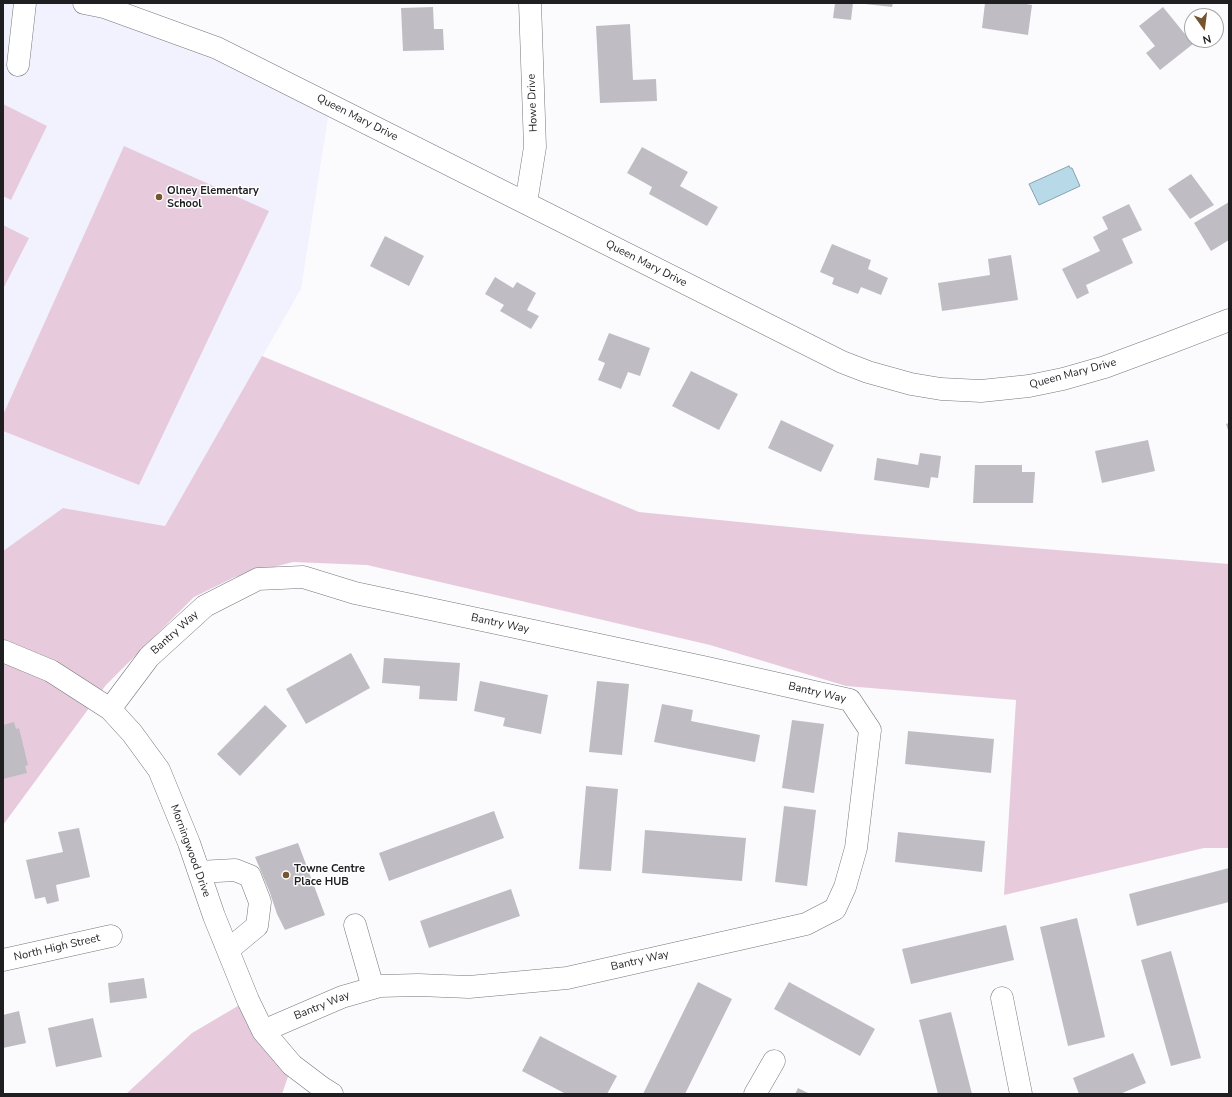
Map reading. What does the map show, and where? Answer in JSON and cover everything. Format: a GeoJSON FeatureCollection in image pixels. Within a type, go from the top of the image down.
{"type":"FeatureCollection","features":[{"type":"Feature","properties":{"kind":"street"},"geometry":{"type":"LineString","coordinates":[[18,65],[25,3]]}},
{"type":"Feature","properties":{"kind":"street","name":"Queen Mary Drive"},"geometry":{"type":"LineString","coordinates":[[84,3],[104,7],[217,48],[842,362],[868,372],[920,386],[941,389],[981,391],[1036,385],[1105,367],[1229,320]]}},
{"type":"Feature","properties":{"kind":"street","name":"Howe Drive"},"geometry":{"type":"LineString","coordinates":[[526,203],[535,147],[530,3]]}},
{"type":"Feature","properties":{"kind":"street","name":"Bantry Way"},"geometry":{"type":"LineString","coordinates":[[110,709],[149,657],[205,606],[258,579],[303,577],[355,593],[696,665],[850,700],[870,730],[856,848],[845,887],[835,909],[806,924],[567,978],[468,987],[418,985],[380,986],[342,997],[263,1031]]}},
{"type":"Feature","properties":{"kind":"street","name":"Morningwood Drive"},"geometry":{"type":"LineString","coordinates":[[3,651],[51,671],[110,709],[132,733],[159,770],[189,843],[214,916],[263,1031],[292,1065],[321,1088],[332,1094]]}},
{"type":"Feature","properties":{"kind":"street"},"geometry":{"type":"LineString","coordinates":[[199,872],[236,870],[250,876],[260,902],[257,926],[228,950]]}},
{"type":"Feature","properties":{"kind":"street"},"geometry":{"type":"LineString","coordinates":[[355,925],[373,988]]}},
{"type":"Feature","properties":{"kind":"street","name":"North High Street"},"geometry":{"type":"LineString","coordinates":[[3,960],[111,936]]}},
{"type":"Feature","properties":{"kind":"street"},"geometry":{"type":"LineString","coordinates":[[1002,998],[1020,1094]]}},
{"type":"Feature","properties":{"kind":"street"},"geometry":{"type":"LineString","coordinates":[[755,1094],[774,1061]]}},
{"type":"Feature","properties":{"kind":"shaded area","name":"Olney Elementary School"},"geometry":{"type":"Polygon","coordinates":[[[3,3],[84,3],[330,105],[301,289],[165,526],[63,508],[3,551],[3,3]]]}},
{"type":"Feature","properties":{"kind":"shaded area"},"geometry":{"type":"Polygon","coordinates":[[[3,104],[47,126],[11,200],[3,196],[3,104]]]}},
{"type":"Feature","properties":{"kind":"shaded area"},"geometry":{"type":"Polygon","coordinates":[[[124,146],[269,211],[139,485],[3,431],[3,415],[124,146]]]}},
{"type":"Feature","properties":{"kind":"shaded area"},"geometry":{"type":"Polygon","coordinates":[[[3,225],[29,238],[3,289],[3,225]]]}},
{"type":"Feature","properties":{"kind":"shaded area"},"geometry":{"type":"Polygon","coordinates":[[[262,356],[639,512],[860,534],[1229,564],[1229,848],[1204,848],[1004,895],[1016,700],[846,686],[710,645],[367,565],[293,562],[235,577],[194,597],[106,685],[3,825],[3,551],[63,508],[165,526],[262,356]]]}},
{"type":"Feature","properties":{"kind":"shaded area"},"geometry":{"type":"Polygon","coordinates":[[[248,1000],[292,1065],[282,1094],[126,1094],[192,1033],[248,1000]]]}},
{"type":"Feature","properties":{"kind":"water"},"geometry":{"type":"Polygon","coordinates":[[[1069,166],[1072,168],[1080,186],[1039,205],[1029,184],[1069,166]]]}},
{"type":"Feature","properties":{"kind":"building"},"geometry":{"type":"Polygon","coordinates":[[[835,3],[853,3],[851,20],[833,18],[835,3]]]}},
{"type":"Feature","properties":{"kind":"building"},"geometry":{"type":"Polygon","coordinates":[[[865,3],[893,3],[892,7],[865,3]]]}},
{"type":"Feature","properties":{"kind":"building"},"geometry":{"type":"Polygon","coordinates":[[[985,3],[1020,3],[1032,5],[1028,35],[982,28],[985,3]]]}},
{"type":"Feature","properties":{"kind":"building"},"geometry":{"type":"Polygon","coordinates":[[[433,7],[434,29],[443,29],[444,50],[403,51],[401,8],[433,7]]]}},
{"type":"Feature","properties":{"kind":"building"},"geometry":{"type":"Polygon","coordinates":[[[1163,7],[1184,33],[1184,48],[1188,48],[1160,70],[1146,53],[1155,46],[1139,26],[1163,7]]]}},
{"type":"Feature","properties":{"kind":"building"},"geometry":{"type":"Polygon","coordinates":[[[630,24],[633,80],[656,79],[657,101],[600,103],[596,26],[630,24]]]}},
{"type":"Feature","properties":{"kind":"building"},"geometry":{"type":"Polygon","coordinates":[[[642,147],[688,172],[680,186],[718,207],[707,226],[649,194],[652,187],[627,173],[642,147]]]}},
{"type":"Feature","properties":{"kind":"building"},"geometry":{"type":"Polygon","coordinates":[[[1191,174],[1214,205],[1190,219],[1168,189],[1191,174]]]}},
{"type":"Feature","properties":{"kind":"building"},"geometry":{"type":"Polygon","coordinates":[[[1229,202],[1229,240],[1211,251],[1194,223],[1229,202]]]}},
{"type":"Feature","properties":{"kind":"building"},"geometry":{"type":"Polygon","coordinates":[[[1129,204],[1142,230],[1122,239],[1133,263],[1086,285],[1089,293],[1077,299],[1062,269],[1100,251],[1093,237],[1108,229],[1102,217],[1129,204]]]}},
{"type":"Feature","properties":{"kind":"building"},"geometry":{"type":"Polygon","coordinates":[[[385,236],[424,256],[409,286],[370,266],[385,236]]]}},
{"type":"Feature","properties":{"kind":"building"},"geometry":{"type":"Polygon","coordinates":[[[832,244],[871,260],[868,269],[888,278],[881,295],[861,287],[858,294],[832,284],[834,278],[820,272],[832,244]]]}},
{"type":"Feature","properties":{"kind":"building"},"geometry":{"type":"Polygon","coordinates":[[[1011,255],[1018,300],[942,311],[938,283],[990,275],[988,259],[1011,255]]]}},
{"type":"Feature","properties":{"kind":"building"},"geometry":{"type":"Polygon","coordinates":[[[495,277],[513,288],[517,282],[536,293],[527,310],[539,316],[531,329],[500,311],[504,305],[485,294],[495,277]]]}},
{"type":"Feature","properties":{"kind":"building"},"geometry":{"type":"Polygon","coordinates":[[[609,333],[650,348],[640,376],[628,372],[621,389],[598,380],[605,363],[598,360],[609,333]]]}},
{"type":"Feature","properties":{"kind":"building"},"geometry":{"type":"Polygon","coordinates":[[[691,371],[738,394],[719,430],[672,406],[691,371]]]}},
{"type":"Feature","properties":{"kind":"building"},"geometry":{"type":"Polygon","coordinates":[[[781,420],[834,445],[821,472],[768,448],[781,420]]]}},
{"type":"Feature","properties":{"kind":"building"},"geometry":{"type":"Polygon","coordinates":[[[1229,423],[1229,433],[1226,424],[1229,423]]]}},
{"type":"Feature","properties":{"kind":"building"},"geometry":{"type":"Polygon","coordinates":[[[1148,440],[1155,471],[1102,483],[1095,451],[1148,440]]]}},
{"type":"Feature","properties":{"kind":"building"},"geometry":{"type":"Polygon","coordinates":[[[920,453],[941,456],[938,478],[931,477],[929,488],[874,480],[877,458],[918,465],[920,453]]]}},
{"type":"Feature","properties":{"kind":"building"},"geometry":{"type":"Polygon","coordinates":[[[975,465],[1022,465],[1022,472],[1035,472],[1033,503],[973,503],[975,465]]]}},
{"type":"Feature","properties":{"kind":"building"},"geometry":{"type":"Polygon","coordinates":[[[351,653],[370,688],[306,724],[286,689],[351,653]]]}},
{"type":"Feature","properties":{"kind":"building"},"geometry":{"type":"Polygon","coordinates":[[[384,658],[460,663],[457,701],[419,699],[420,686],[382,683],[384,658]]]}},
{"type":"Feature","properties":{"kind":"building"},"geometry":{"type":"Polygon","coordinates":[[[480,681],[548,695],[541,734],[503,726],[505,718],[474,711],[480,681]]]}},
{"type":"Feature","properties":{"kind":"building"},"geometry":{"type":"Polygon","coordinates":[[[597,681],[629,684],[622,755],[589,752],[597,681]]]}},
{"type":"Feature","properties":{"kind":"building"},"geometry":{"type":"Polygon","coordinates":[[[662,704],[693,710],[691,721],[760,735],[755,762],[654,742],[662,704]]]}},
{"type":"Feature","properties":{"kind":"building"},"geometry":{"type":"Polygon","coordinates":[[[265,705],[287,726],[240,776],[217,754],[265,705]]]}},
{"type":"Feature","properties":{"kind":"building"},"geometry":{"type":"Polygon","coordinates":[[[792,720],[824,724],[814,793],[782,788],[792,720]]]}},
{"type":"Feature","properties":{"kind":"building"},"geometry":{"type":"Polygon","coordinates":[[[14,722],[16,729],[19,728],[28,765],[25,766],[27,773],[3,779],[3,725],[14,722]]]}},
{"type":"Feature","properties":{"kind":"building"},"geometry":{"type":"Polygon","coordinates":[[[908,731],[994,739],[991,773],[905,764],[908,731]]]}},
{"type":"Feature","properties":{"kind":"building"},"geometry":{"type":"Polygon","coordinates":[[[586,786],[618,789],[611,871],[579,869],[586,786]]]}},
{"type":"Feature","properties":{"kind":"building"},"geometry":{"type":"Polygon","coordinates":[[[784,806],[816,810],[807,886],[775,882],[784,806]]]}},
{"type":"Feature","properties":{"kind":"building"},"geometry":{"type":"Polygon","coordinates":[[[494,811],[504,838],[389,881],[379,853],[494,811]]]}},
{"type":"Feature","properties":{"kind":"building"},"geometry":{"type":"Polygon","coordinates":[[[79,828],[90,877],[56,885],[59,901],[47,904],[45,897],[35,899],[26,860],[63,852],[58,832],[79,828]]]}},
{"type":"Feature","properties":{"kind":"building"},"geometry":{"type":"Polygon","coordinates":[[[645,830],[746,838],[742,881],[642,873],[645,830]]]}},
{"type":"Feature","properties":{"kind":"building"},"geometry":{"type":"Polygon","coordinates":[[[898,832],[985,841],[982,872],[895,862],[898,832]]]}},
{"type":"Feature","properties":{"kind":"building","name":"Towne Centre Place HUB"},"geometry":{"type":"Polygon","coordinates":[[[298,843],[325,915],[285,930],[277,914],[255,857],[298,843]]]}},
{"type":"Feature","properties":{"kind":"building"},"geometry":{"type":"Polygon","coordinates":[[[1229,868],[1229,902],[1137,926],[1129,894],[1229,868]]]}},
{"type":"Feature","properties":{"kind":"building"},"geometry":{"type":"Polygon","coordinates":[[[511,889],[520,916],[429,948],[420,921],[511,889]]]}},
{"type":"Feature","properties":{"kind":"building"},"geometry":{"type":"Polygon","coordinates":[[[1077,918],[1105,1037],[1068,1046],[1040,927],[1077,918]]]}},
{"type":"Feature","properties":{"kind":"building"},"geometry":{"type":"Polygon","coordinates":[[[1006,925],[1014,960],[911,984],[902,949],[1006,925]]]}},
{"type":"Feature","properties":{"kind":"building"},"geometry":{"type":"Polygon","coordinates":[[[1171,951],[1201,1058],[1171,1066],[1141,960],[1171,951]]]}},
{"type":"Feature","properties":{"kind":"building"},"geometry":{"type":"Polygon","coordinates":[[[144,978],[147,998],[110,1003],[108,983],[144,978]]]}},
{"type":"Feature","properties":{"kind":"building"},"geometry":{"type":"Polygon","coordinates":[[[698,982],[732,999],[685,1094],[643,1094],[698,982]]]}},
{"type":"Feature","properties":{"kind":"building"},"geometry":{"type":"Polygon","coordinates":[[[789,982],[875,1029],[860,1056],[774,1009],[789,982]]]}},
{"type":"Feature","properties":{"kind":"building"},"geometry":{"type":"Polygon","coordinates":[[[19,1011],[26,1043],[3,1048],[3,1015],[19,1011]]]}},
{"type":"Feature","properties":{"kind":"building"},"geometry":{"type":"Polygon","coordinates":[[[951,1012],[972,1094],[938,1094],[919,1020],[951,1012]]]}},
{"type":"Feature","properties":{"kind":"building"},"geometry":{"type":"Polygon","coordinates":[[[93,1018],[102,1057],[56,1067],[48,1028],[93,1018]]]}},
{"type":"Feature","properties":{"kind":"building"},"geometry":{"type":"Polygon","coordinates":[[[540,1036],[617,1076],[607,1094],[566,1094],[522,1071],[540,1036]]]}},
{"type":"Feature","properties":{"kind":"building"},"geometry":{"type":"Polygon","coordinates":[[[1133,1053],[1146,1083],[1120,1094],[1079,1094],[1073,1078],[1133,1053]]]}},
{"type":"Feature","properties":{"kind":"building"},"geometry":{"type":"Polygon","coordinates":[[[798,1088],[810,1094],[795,1094],[798,1088]]]}},
{"type":"Feature","properties":{"kind":"place","name":"Olney Elementary School"},"geometry":{"type":"Point","coordinates":[159,197]}},
{"type":"Feature","properties":{"kind":"place","name":"Towne Centre Place HUB"},"geometry":{"type":"Point","coordinates":[286,875]}}]}
